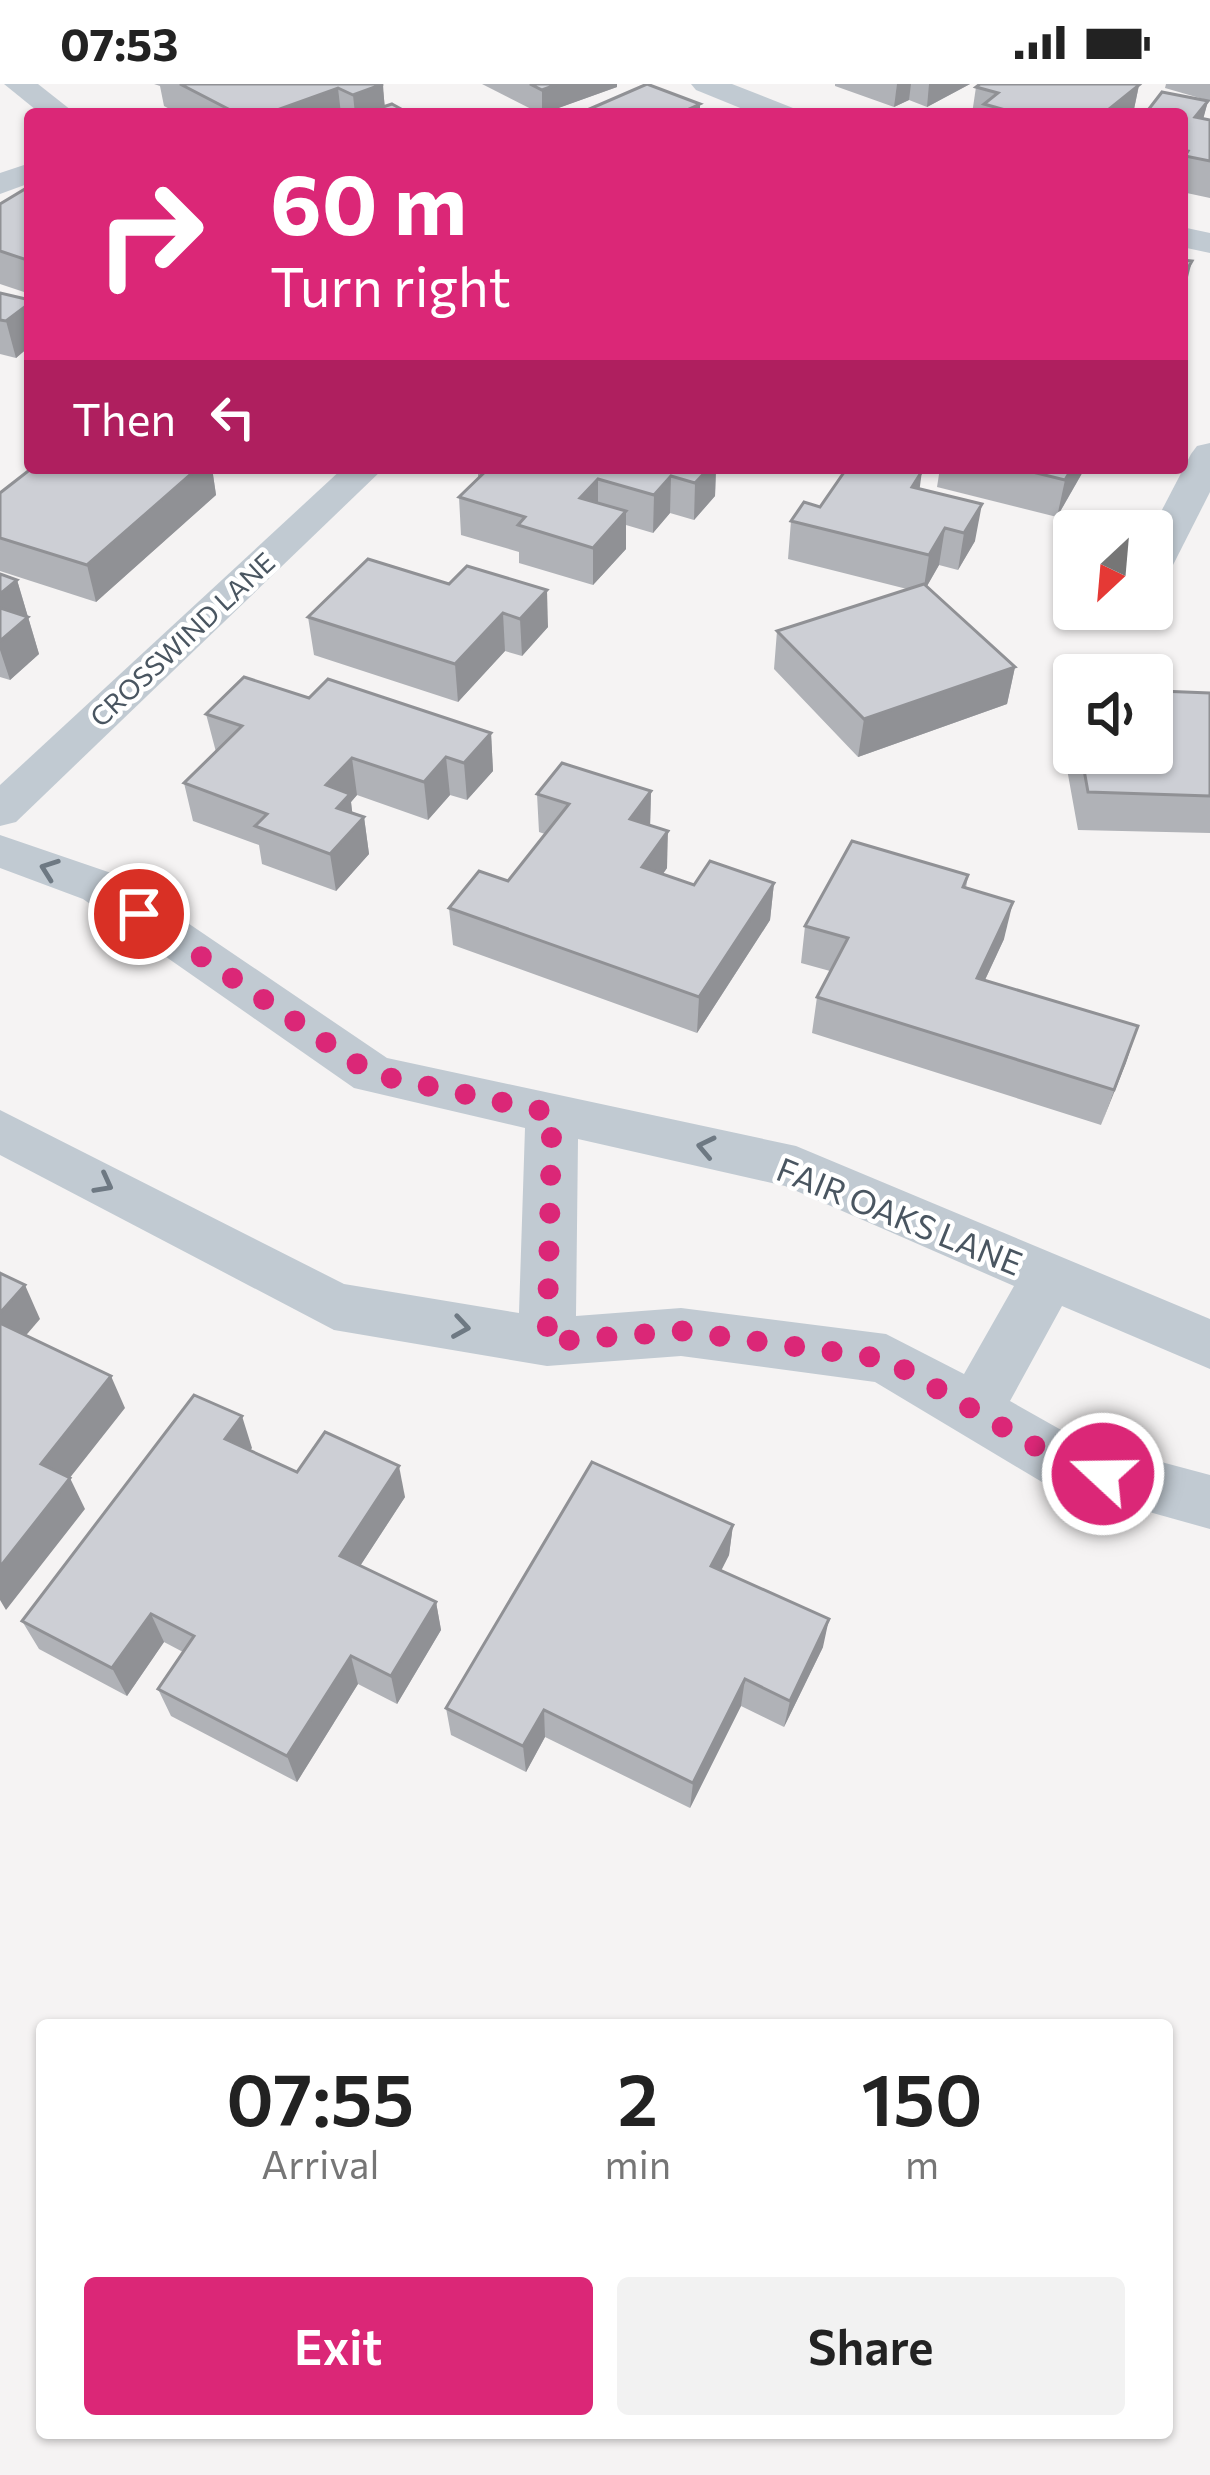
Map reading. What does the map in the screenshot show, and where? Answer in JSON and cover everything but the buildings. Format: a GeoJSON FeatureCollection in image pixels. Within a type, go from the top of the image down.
{"type":"FeatureCollection","features":[{"type":"Feature","properties":{"kind":"street"},"geometry":{"type":"LineString","coordinates":[[19,84],[53,108]]}},
{"type":"Feature","properties":{"kind":"street"},"geometry":{"type":"LineString","coordinates":[[706,84],[767,108]]}},
{"type":"Feature","properties":{"kind":"street"},"geometry":{"type":"LineString","coordinates":[[1173,526],[1210,454]]}},
{"type":"Feature","properties":{"kind":"street","name":"CROSSWIND LANE"},"geometry":{"type":"LineString","coordinates":[[0,811],[359,474]]}},
{"type":"Feature","properties":{"kind":"street","name":"FAIR OAKS LANE"},"geometry":{"type":"LineString","coordinates":[[0,851],[100,886],[372,1074],[796,1167],[1210,1346]]}},
{"type":"Feature","properties":{"kind":"street"},"geometry":{"type":"LineString","coordinates":[[547,1342],[552,1113]]}},
{"type":"Feature","properties":{"kind":"street"},"geometry":{"type":"LineString","coordinates":[[0,1130],[334,1306],[547,1342],[682,1331],[886,1359],[1064,1463],[1210,1502]]}},
{"type":"Feature","properties":{"kind":"street"},"geometry":{"type":"LineString","coordinates":[[974,1411],[1049,1276]]}},
{"type":"Feature","properties":{"kind":"route"},"geometry":{"type":"LineString","coordinates":[[139,914],[372,1074],[552,1113],[547,1342],[682,1331],[886,1359],[1064,1463],[1103,1474]]}}]}
